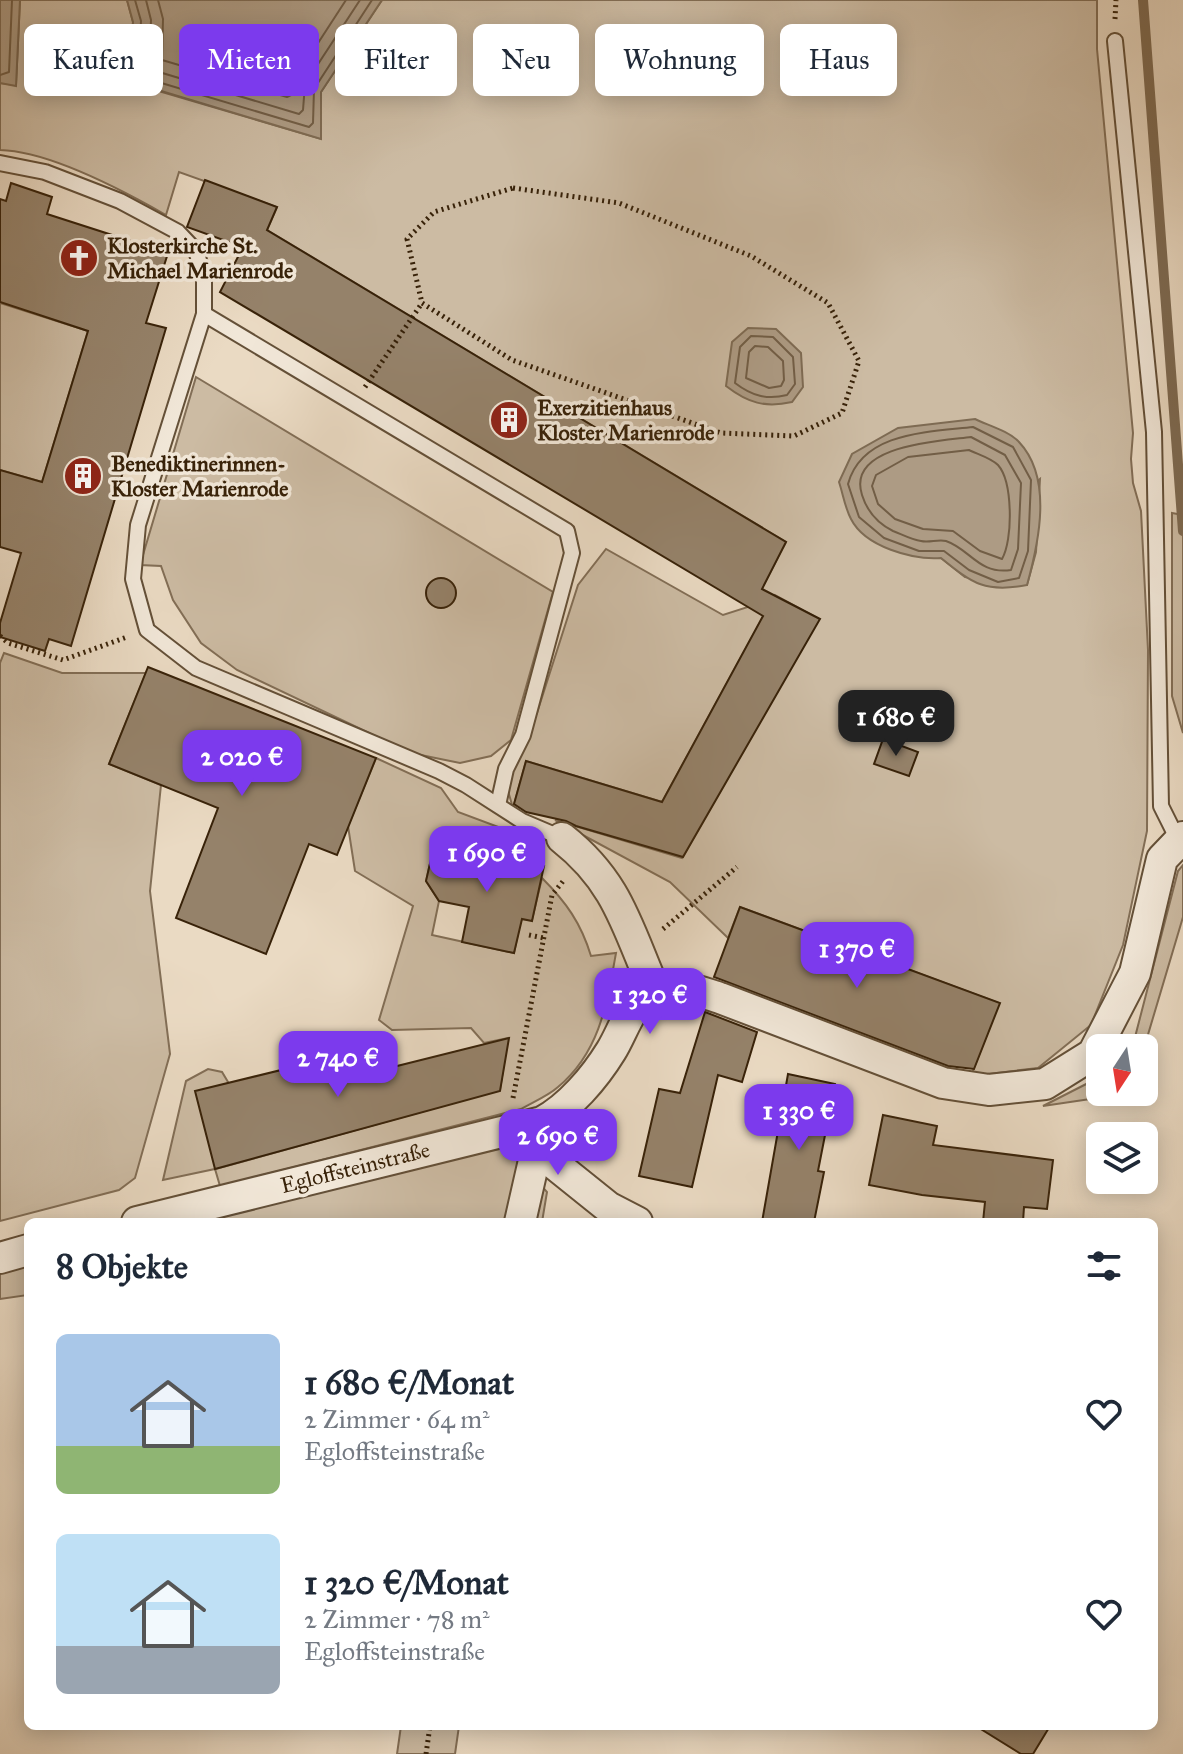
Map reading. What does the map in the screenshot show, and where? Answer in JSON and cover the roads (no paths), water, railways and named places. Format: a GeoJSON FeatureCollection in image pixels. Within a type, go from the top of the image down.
{"type":"FeatureCollection","features":[{"type":"Feature","properties":{"kind":"street"},"geometry":{"type":"LineString","coordinates":[[562,838],[599,873],[623,910],[654,989],[684,987],[943,1083],[989,1090],[1045,1084],[1093,1054],[1135,973],[1162,859],[1180,839]]}},
{"type":"Feature","properties":{"kind":"street","name":"Egloffsteinstraße"},"geometry":{"type":"LineString","coordinates":[[153,1218],[507,1128],[540,1136],[600,1065],[636,1006],[654,989]]}},
{"type":"Feature","properties":{"kind":"street"},"geometry":{"type":"LineString","coordinates":[[521,1218],[540,1136]]}},
{"type":"Feature","properties":{"kind":"street"},"geometry":{"type":"LineString","coordinates":[[540,1136],[608,1207],[629,1218]]}},
{"type":"Feature","properties":{"kind":"street"},"geometry":{"type":"LineString","coordinates":[[0,1258],[24,1251]]}},
{"type":"Feature","properties":{"kind":"lane"},"geometry":{"type":"LineString","coordinates":[[1115,41],[1154,432],[1161,806],[1180,839]]}},
{"type":"Feature","properties":{"kind":"lane"},"geometry":{"type":"LineString","coordinates":[[0,163],[45,172],[95,191],[178,232],[196,251],[204,276],[204,314],[138,525],[133,579],[147,630],[196,668],[439,771],[522,821],[562,838]]}},
{"type":"Feature","properties":{"kind":"lane"},"geometry":{"type":"LineString","coordinates":[[204,314],[567,531],[572,553],[523,735],[506,769],[498,805]]}},
{"type":"Feature","properties":{"kind":"water"},"geometry":{"type":"Polygon","coordinates":[[[0,0],[20,0],[16,86],[0,83],[0,0]]]}},
{"type":"Feature","properties":{"kind":"water"},"geometry":{"type":"Polygon","coordinates":[[[127,0],[382,0],[366,24],[335,24],[335,71],[321,92],[321,139],[163,92],[163,24],[133,22],[127,0]]]}},
{"type":"Feature","properties":{"kind":"water"},"geometry":{"type":"Polygon","coordinates":[[[748,328],[776,329],[801,353],[803,387],[792,402],[757,403],[726,386],[732,342],[748,328]]]}},
{"type":"Feature","properties":{"kind":"water"},"geometry":{"type":"Polygon","coordinates":[[[975,419],[1015,438],[1030,457],[1036,473],[1040,492],[1039,530],[1027,585],[990,587],[971,580],[941,558],[917,557],[891,550],[858,529],[846,506],[839,482],[852,454],[898,428],[975,419]]]}},
{"type":"Feature","properties":{"kind":"waterway"},"geometry":{"type":"LineString","coordinates":[[1143,0],[1183,531]]}},
{"type":"Feature","properties":{"kind":"place","name":"Klosterkirche St. Michael Marienrode"},"geometry":{"type":"Point","coordinates":[79,258]}},
{"type":"Feature","properties":{"kind":"place","name":"Exerzitienhaus Kloster Marienrode"},"geometry":{"type":"Point","coordinates":[509,420]}},
{"type":"Feature","properties":{"kind":"place","name":"Benediktinerinnen- Kloster Marienrode"},"geometry":{"type":"Point","coordinates":[83,476]}}]}
